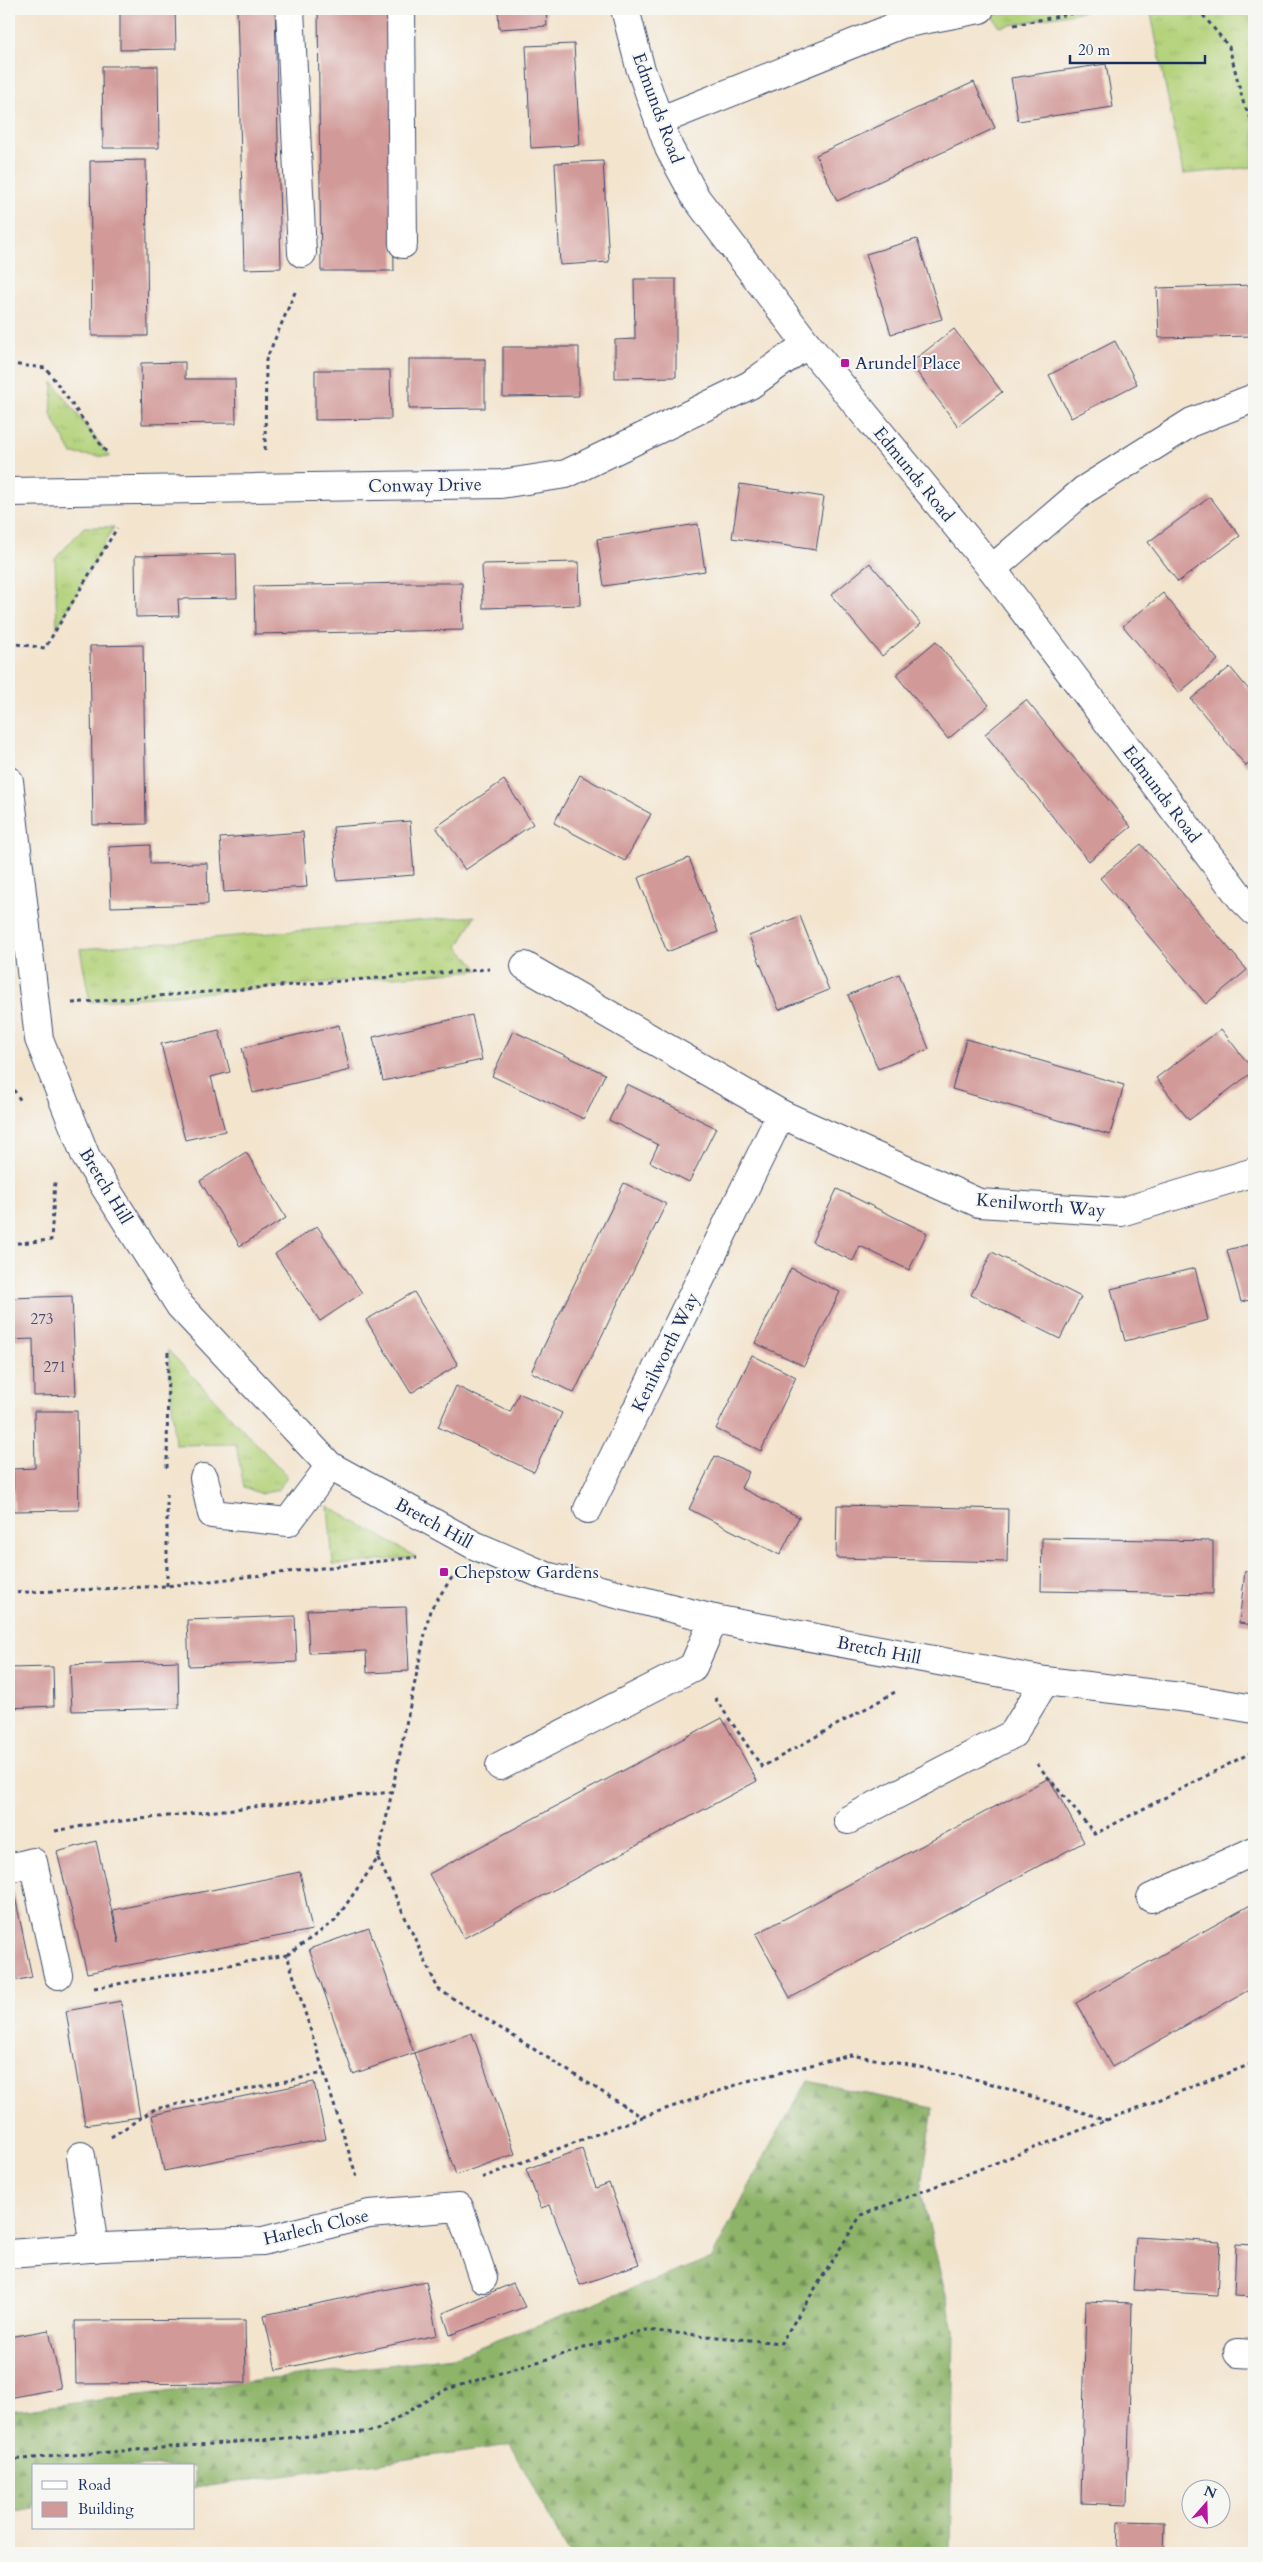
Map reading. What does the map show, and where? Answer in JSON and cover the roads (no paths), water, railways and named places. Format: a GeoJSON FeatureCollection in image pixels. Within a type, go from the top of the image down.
{"type":"FeatureCollection","features":[{"type":"Feature","properties":{"kind":"street"},"geometry":{"type":"LineString","coordinates":[[290,9],[302,253]]}},
{"type":"Feature","properties":{"kind":"street"},"geometry":{"type":"LineString","coordinates":[[401,9],[403,244]]}},
{"type":"Feature","properties":{"kind":"street","name":"Edmunds Road"},"geometry":{"type":"LineString","coordinates":[[625,9],[640,67],[669,148],[696,198],[807,344],[992,569],[1241,898],[1254,911]]}},
{"type":"Feature","properties":{"kind":"street"},"geometry":{"type":"LineString","coordinates":[[659,121],[902,24],[980,9]]}},
{"type":"Feature","properties":{"kind":"street","name":"Conway Drive"},"geometry":{"type":"LineString","coordinates":[[9,492],[501,484],[566,474],[750,385],[807,344]]}},
{"type":"Feature","properties":{"kind":"street"},"geometry":{"type":"LineString","coordinates":[[992,569],[1091,485],[1192,422],[1254,398]]}},
{"type":"Feature","properties":{"kind":"street","name":"Bretch Hill"},"geometry":{"type":"LineString","coordinates":[[9,781],[39,1038],[86,1157],[180,1306],[330,1466],[474,1545],[546,1576],[714,1619],[1044,1681],[1189,1698],[1254,1709]]}},
{"type":"Feature","properties":{"kind":"street","name":"Kenilworth Way"},"geometry":{"type":"LineString","coordinates":[[525,966],[781,1114],[979,1203],[1121,1212],[1254,1172]]}},
{"type":"Feature","properties":{"kind":"street","name":"Kenilworth Way"},"geometry":{"type":"LineString","coordinates":[[588,1509],[781,1114]]}},
{"type":"Feature","properties":{"kind":"street"},"geometry":{"type":"LineString","coordinates":[[204,1478],[212,1514],[288,1522],[330,1466]]}},
{"type":"Feature","properties":{"kind":"street"},"geometry":{"type":"LineString","coordinates":[[500,1766],[693,1667],[714,1619]]}},
{"type":"Feature","properties":{"kind":"street"},"geometry":{"type":"LineString","coordinates":[[848,1820],[1013,1734],[1044,1681]]}},
{"type":"Feature","properties":{"kind":"street"},"geometry":{"type":"LineString","coordinates":[[1151,1898],[1254,1851]]}},
{"type":"Feature","properties":{"kind":"street"},"geometry":{"type":"LineString","coordinates":[[21,1865],[58,1975]]}},
{"type":"Feature","properties":{"kind":"street"},"geometry":{"type":"LineString","coordinates":[[81,2156],[94,2248]]}},
{"type":"Feature","properties":{"kind":"street","name":"Harlech Close"},"geometry":{"type":"LineString","coordinates":[[9,2254],[94,2248],[263,2241],[369,2214],[458,2207],[483,2278]]}},
{"type":"Feature","properties":{"kind":"place","name":"Arundel Place"},"geometry":{"type":"Point","coordinates":[845,363]}},
{"type":"Feature","properties":{"kind":"place","name":"Chepstow Gardens"},"geometry":{"type":"Point","coordinates":[444,1572]}}]}
